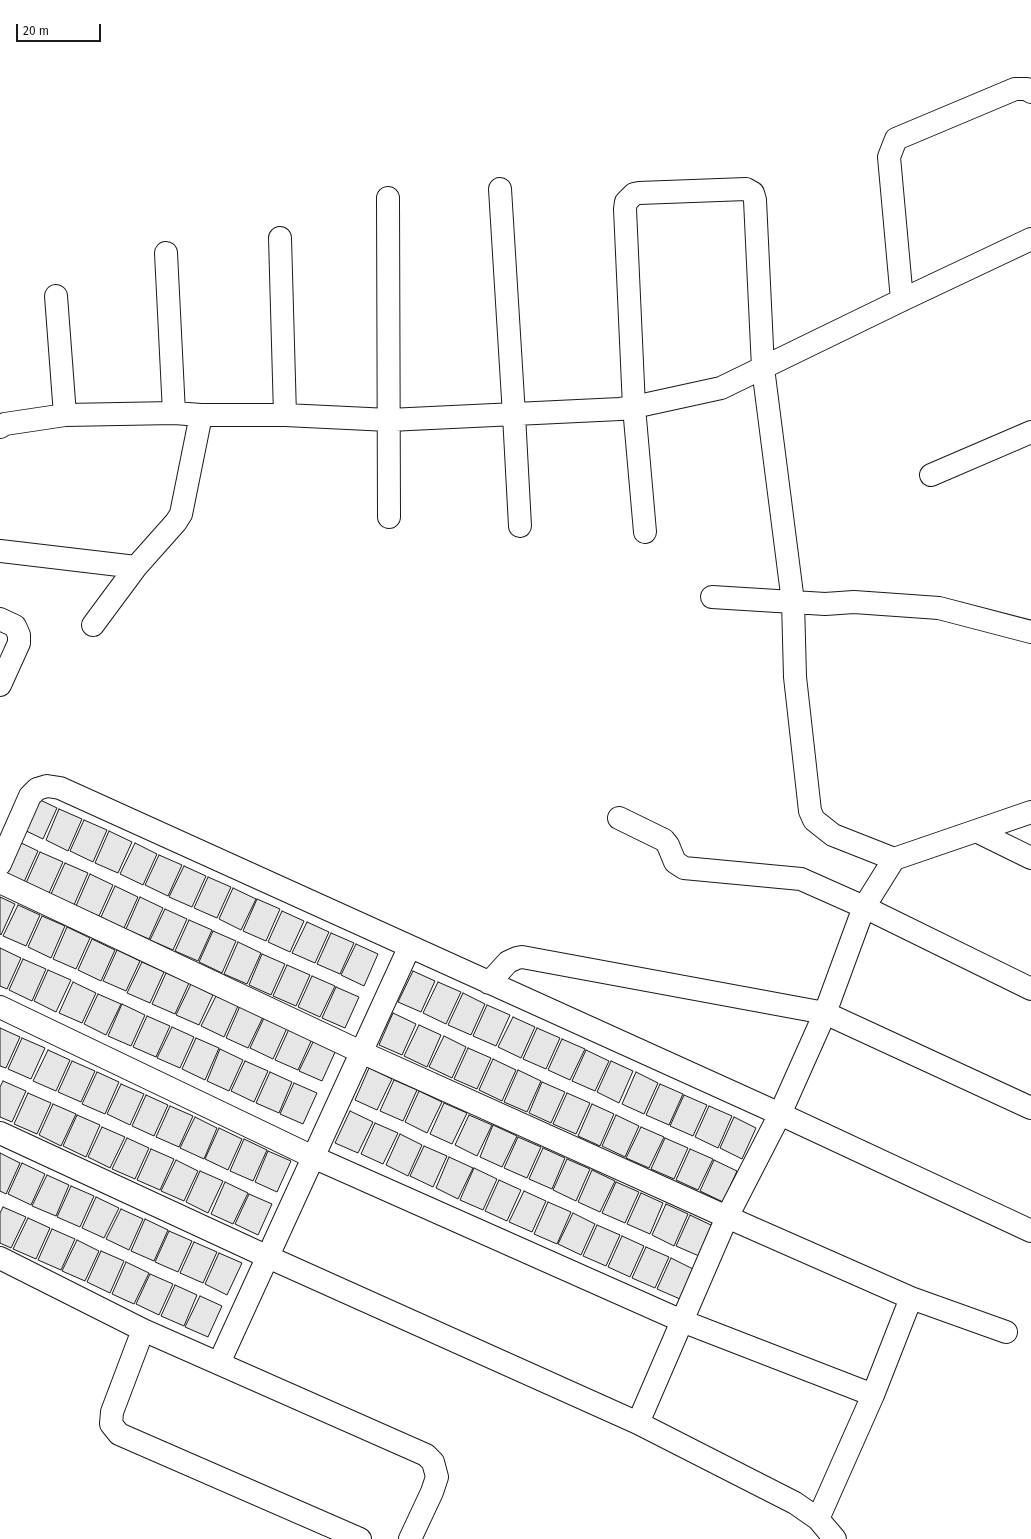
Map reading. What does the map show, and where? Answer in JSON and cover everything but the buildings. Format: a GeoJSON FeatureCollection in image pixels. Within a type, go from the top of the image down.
{"type":"FeatureCollection","features":[{"type":"Feature","properties":{"kind":"street"},"geometry":{"type":"LineString","coordinates":[[902,300],[889,157],[896,139],[1014,89],[1027,89],[1031,92]]}},
{"type":"Feature","properties":{"kind":"street"},"geometry":{"type":"LineString","coordinates":[[500,189],[520,526]]}},
{"type":"Feature","properties":{"kind":"street"},"geometry":{"type":"LineString","coordinates":[[645,532],[634,407],[625,209],[626,202],[634,194],[746,189],[753,193],[755,200],[763,368],[792,602],[795,677],[810,811],[814,820],[833,835],[894,859]]}},
{"type":"Feature","properties":{"kind":"street"},"geometry":{"type":"LineString","coordinates":[[388,198],[389,517]]}},
{"type":"Feature","properties":{"kind":"street"},"geometry":{"type":"LineString","coordinates":[[280,238],[285,415]]}},
{"type":"Feature","properties":{"kind":"street"},"geometry":{"type":"LineString","coordinates":[[2,422],[66,415],[174,413],[201,415],[285,415],[389,420],[514,415],[634,407],[721,388],[1031,239]]}},
{"type":"Feature","properties":{"kind":"street"},"geometry":{"type":"LineString","coordinates":[[166,253],[174,413]]}},
{"type":"Feature","properties":{"kind":"street"},"geometry":{"type":"LineString","coordinates":[[56,296],[66,415]]}},
{"type":"Feature","properties":{"kind":"street"},"geometry":{"type":"LineString","coordinates":[[93,625],[136,567],[176,522],[180,514],[201,415]]}},
{"type":"Feature","properties":{"kind":"street"},"geometry":{"type":"LineString","coordinates":[[931,475],[1031,432]]}},
{"type":"Feature","properties":{"kind":"street"},"geometry":{"type":"LineString","coordinates":[[0,551],[136,567]]}},
{"type":"Feature","properties":{"kind":"street"},"geometry":{"type":"LineString","coordinates":[[712,597],[825,604],[854,602],[939,608],[1031,632]]}},
{"type":"Feature","properties":{"kind":"street"},"geometry":{"type":"LineString","coordinates":[[0,619],[15,626],[19,635],[19,643],[0,685]]}},
{"type":"Feature","properties":{"kind":"street"},"geometry":{"type":"LineString","coordinates":[[0,864],[30,796],[37,789],[47,786],[60,788],[409,948],[780,1114],[1031,1231]]}},
{"type":"Feature","properties":{"kind":"street"},"geometry":{"type":"LineString","coordinates":[[638,1423],[727,1217],[780,1114],[825,1014],[864,907],[894,859],[1031,812]]}},
{"type":"Feature","properties":{"kind":"street"},"geometry":{"type":"LineString","coordinates":[[620,818],[664,840],[675,862],[684,868],[796,878],[864,907],[1031,989]]}},
{"type":"Feature","properties":{"kind":"street"},"geometry":{"type":"LineString","coordinates":[[976,831],[1031,858]]}},
{"type":"Feature","properties":{"kind":"street"},"geometry":{"type":"LineString","coordinates":[[0,882],[361,1052],[727,1217],[911,1298],[1006,1332]]}},
{"type":"Feature","properties":{"kind":"street"},"geometry":{"type":"LineString","coordinates":[[219,1363],[409,948]]}},
{"type":"Feature","properties":{"kind":"street"},"geometry":{"type":"LineString","coordinates":[[489,983],[508,962],[517,958],[522,958],[825,1014],[1031,1108]]}},
{"type":"Feature","properties":{"kind":"street"},"geometry":{"type":"LineString","coordinates":[[0,1007],[313,1157],[682,1321],[872,1395]]}},
{"type":"Feature","properties":{"kind":"street"},"geometry":{"type":"LineString","coordinates":[[0,1133],[268,1257],[638,1423],[795,1502],[818,1519],[836,1539]]}},
{"type":"Feature","properties":{"kind":"street"},"geometry":{"type":"LineString","coordinates":[[0,1258],[143,1330],[426,1455],[434,1462],[437,1476],[432,1492],[410,1539]]}},
{"type":"Feature","properties":{"kind":"street"},"geometry":{"type":"LineString","coordinates":[[818,1519],[872,1395],[911,1298]]}},
{"type":"Feature","properties":{"kind":"street"},"geometry":{"type":"LineString","coordinates":[[143,1330],[112,1412],[111,1424],[119,1434],[360,1539]]}}]}
